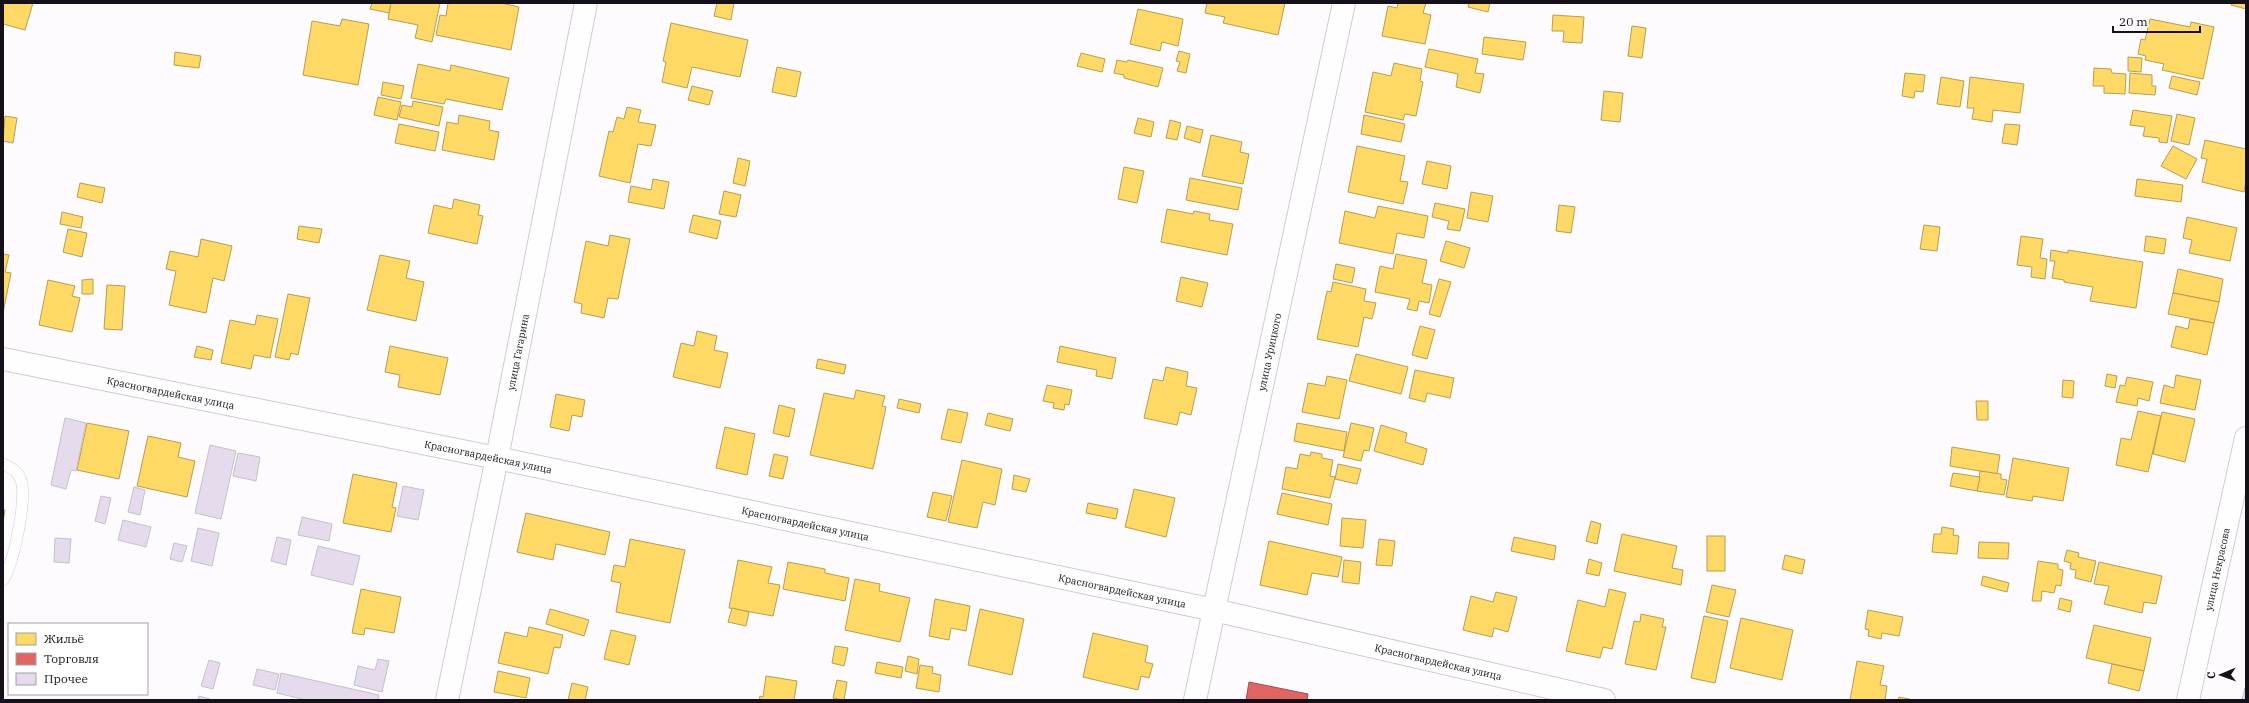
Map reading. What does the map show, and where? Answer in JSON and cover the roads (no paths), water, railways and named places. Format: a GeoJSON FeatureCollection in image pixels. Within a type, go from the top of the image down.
{"type":"FeatureCollection","features":[{"type":"Feature","properties":{"kind":"street","name":"улица Гагарина"},"geometry":{"type":"LineString","coordinates":[[447,700],[497,458],[586,3]]}},
{"type":"Feature","properties":{"kind":"street","name":"улица Урицкого"},"geometry":{"type":"LineString","coordinates":[[1195,700],[1344,3]]}},
{"type":"Feature","properties":{"kind":"street","name":"Красногвардейская улица"},"geometry":{"type":"LineString","coordinates":[[3,359],[497,458],[1214,610],[1604,700]]}},
{"type":"Feature","properties":{"kind":"street","name":"улица Некрасова"},"geometry":{"type":"LineString","coordinates":[[2188,700],[2246,438]]}},
{"type":"Feature","properties":{"kind":"lane"},"geometry":{"type":"LineString","coordinates":[[3,464],[14,469],[21,479],[23,496],[12,560],[3,580]]}}]}
